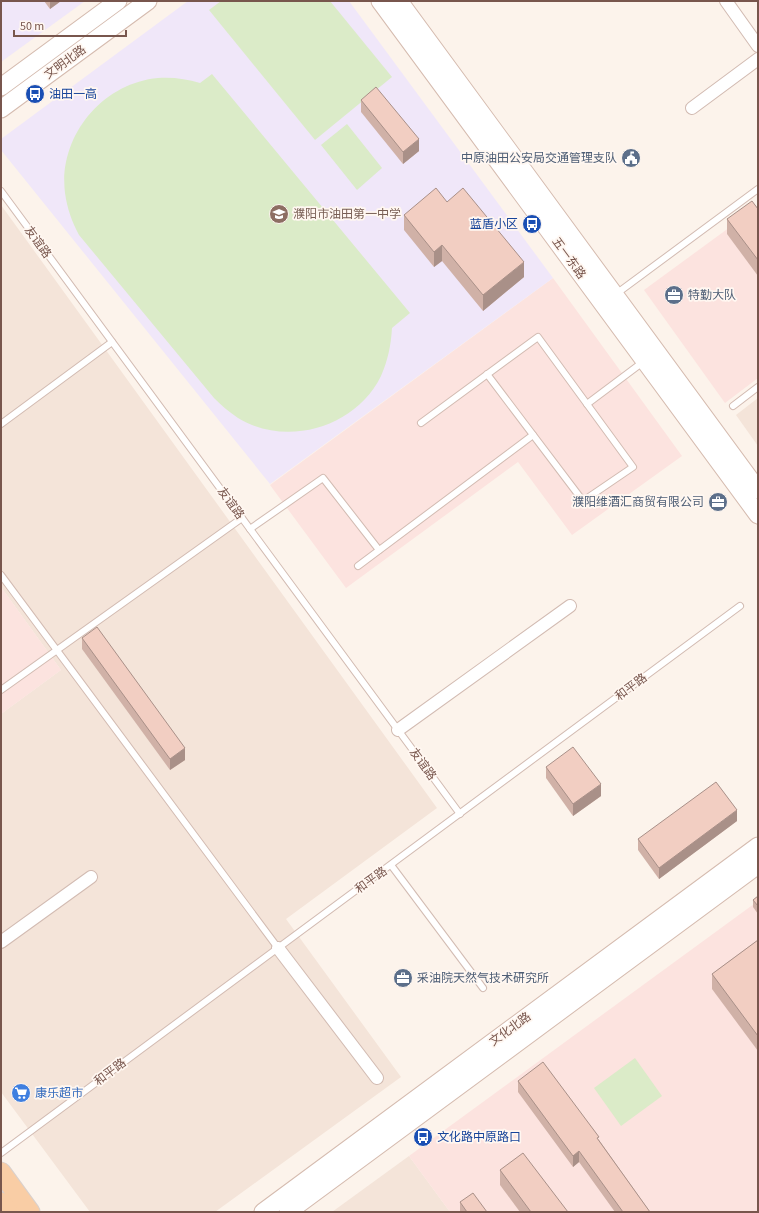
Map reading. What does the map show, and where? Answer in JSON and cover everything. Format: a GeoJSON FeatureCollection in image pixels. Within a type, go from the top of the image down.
{"type":"FeatureCollection","features":[{"type":"Feature","properties":{"kind":"main road"},"geometry":{"type":"LineString","coordinates":[[1,1172],[30,1212]]}},
{"type":"Feature","properties":{"kind":"main road"},"geometry":{"type":"LineString","coordinates":[[1,1202],[8,1212]]}},
{"type":"Feature","properties":{"kind":"street","name":"文明北路"},"geometry":{"type":"LineString","coordinates":[[1,87],[118,1]]}},
{"type":"Feature","properties":{"kind":"street","name":"文明北路"},"geometry":{"type":"LineString","coordinates":[[1,109],[148,1]]}},
{"type":"Feature","properties":{"kind":"street","name":"五一东路"},"geometry":{"type":"LineString","coordinates":[[380,1],[758,490]]}},
{"type":"Feature","properties":{"kind":"street","name":"五一东路"},"geometry":{"type":"LineString","coordinates":[[399,1],[609,299],[645,361],[758,515]]}},
{"type":"Feature","properties":{"kind":"street"},"geometry":{"type":"LineString","coordinates":[[726,1],[758,46]]}},
{"type":"Feature","properties":{"kind":"street"},"geometry":{"type":"LineString","coordinates":[[692,108],[758,59]]}},
{"type":"Feature","properties":{"kind":"street"},"geometry":{"type":"LineString","coordinates":[[398,730],[570,606]]}},
{"type":"Feature","properties":{"kind":"street","name":"文化北路"},"geometry":{"type":"LineString","coordinates":[[263,1212],[758,846]]}},
{"type":"Feature","properties":{"kind":"street","name":"文化北路"},"geometry":{"type":"LineString","coordinates":[[288,1212],[758,865]]}},
{"type":"Feature","properties":{"kind":"street"},"geometry":{"type":"LineString","coordinates":[[1,942],[91,877]]}},
{"type":"Feature","properties":{"kind":"street"},"geometry":{"type":"LineString","coordinates":[[278,948],[377,1078]]}},
{"type":"Feature","properties":{"kind":"lane"},"geometry":{"type":"LineString","coordinates":[[609,299],[758,189]]}},
{"type":"Feature","properties":{"kind":"lane","name":"友谊路"},"geometry":{"type":"LineString","coordinates":[[1,192],[460,814]]}},
{"type":"Feature","properties":{"kind":"lane"},"geometry":{"type":"LineString","coordinates":[[421,423],[487,374],[538,337],[633,467],[583,502],[487,374]]}},
{"type":"Feature","properties":{"kind":"lane"},"geometry":{"type":"LineString","coordinates":[[1,424],[112,342]]}},
{"type":"Feature","properties":{"kind":"lane"},"geometry":{"type":"LineString","coordinates":[[587,404],[645,361]]}},
{"type":"Feature","properties":{"kind":"lane"},"geometry":{"type":"LineString","coordinates":[[733,406],[758,388]]}},
{"type":"Feature","properties":{"kind":"lane"},"geometry":{"type":"LineString","coordinates":[[358,566],[533,435]]}},
{"type":"Feature","properties":{"kind":"lane"},"geometry":{"type":"LineString","coordinates":[[250,529],[323,478],[379,550]]}},
{"type":"Feature","properties":{"kind":"lane"},"geometry":{"type":"LineString","coordinates":[[1,690],[242,518]]}},
{"type":"Feature","properties":{"kind":"lane"},"geometry":{"type":"LineString","coordinates":[[1,575],[278,948]]}},
{"type":"Feature","properties":{"kind":"lane","name":"和平路"},"geometry":{"type":"LineString","coordinates":[[1,1153],[740,606]]}},
{"type":"Feature","properties":{"kind":"lane"},"geometry":{"type":"LineString","coordinates":[[391,865],[483,988]]}},
{"type":"Feature","properties":{"kind":"shaded area"},"geometry":{"type":"Polygon","coordinates":[[[1,1],[85,1],[1,62],[1,1]]]}},
{"type":"Feature","properties":{"kind":"shaded area","name":"濮阳市油田第一中学"},"geometry":{"type":"Polygon","coordinates":[[[188,1],[349,1],[553,278],[270,484],[1,150],[1,139],[188,1]]]}},
{"type":"Feature","properties":{"kind":"shaded area"},"geometry":{"type":"Polygon","coordinates":[[[1,205],[437,808],[286,919],[401,1077],[215,1212],[90,1212],[1,1092],[1,714],[61,670],[1,587],[1,205]]]}},
{"type":"Feature","properties":{"kind":"shaded area"},"geometry":{"type":"Polygon","coordinates":[[[752,211],[758,219],[758,378],[725,403],[644,290],[752,211]]]}},
{"type":"Feature","properties":{"kind":"shaded area"},"geometry":{"type":"Polygon","coordinates":[[[553,278],[682,456],[572,535],[518,462],[346,588],[270,485],[553,278]]]}},
{"type":"Feature","properties":{"kind":"shaded area"},"geometry":{"type":"Polygon","coordinates":[[[758,398],[758,446],[736,415],[758,398]]]}},
{"type":"Feature","properties":{"kind":"shaded area"},"geometry":{"type":"Polygon","coordinates":[[[1,587],[61,670],[1,714],[1,587]]]}},
{"type":"Feature","properties":{"kind":"shaded area"},"geometry":{"type":"Polygon","coordinates":[[[758,901],[758,1212],[450,1212],[409,1156],[758,901]]]}},
{"type":"Feature","properties":{"kind":"shaded area"},"geometry":{"type":"Polygon","coordinates":[[[409,1156],[450,1212],[332,1212],[409,1156]]]}},
{"type":"Feature","properties":{"kind":"green space"},"geometry":{"type":"Polygon","coordinates":[[[221,1],[330,1],[392,77],[315,140],[209,10],[221,1]]]}},
{"type":"Feature","properties":{"kind":"green space"},"geometry":{"type":"Polygon","coordinates":[[[212,74],[410,313],[392,328],[386,364],[381,376],[370,394],[355,408],[338,420],[318,427],[298,431],[278,431],[257,427],[238,418],[222,406],[79,235],[68,209],[65,193],[65,172],[69,152],[77,133],[88,116],[102,102],[119,90],[138,82],[158,78],[169,78],[185,79],[200,83],[212,74]]]}},
{"type":"Feature","properties":{"kind":"green space"},"geometry":{"type":"Polygon","coordinates":[[[347,124],[382,168],[357,190],[321,145],[347,124]]]}},
{"type":"Feature","properties":{"kind":"green space"},"geometry":{"type":"Polygon","coordinates":[[[635,1058],[662,1096],[621,1126],[594,1088],[635,1058]]]}},
{"type":"Feature","properties":{"kind":"building"},"geometry":{"type":"Polygon","coordinates":[[[376,87],[419,139],[403,152],[361,100],[376,87]]]}},
{"type":"Feature","properties":{"kind":"building"},"geometry":{"type":"Polygon","coordinates":[[[436,188],[447,202],[463,188],[524,262],[483,295],[442,245],[434,252],[404,215],[436,188]]]}},
{"type":"Feature","properties":{"kind":"building"},"geometry":{"type":"Polygon","coordinates":[[[752,201],[758,209],[758,260],[727,219],[752,201]]]}},
{"type":"Feature","properties":{"kind":"building"},"geometry":{"type":"Polygon","coordinates":[[[97,627],[185,748],[170,759],[82,638],[97,627]]]}},
{"type":"Feature","properties":{"kind":"building"},"geometry":{"type":"Polygon","coordinates":[[[573,747],[601,784],[573,804],[546,767],[573,747]]]}},
{"type":"Feature","properties":{"kind":"building"},"geometry":{"type":"Polygon","coordinates":[[[716,782],[737,810],[659,868],[638,839],[716,782]]]}},
{"type":"Feature","properties":{"kind":"building"},"geometry":{"type":"Polygon","coordinates":[[[758,896],[758,906],[753,900],[758,896]]]}},
{"type":"Feature","properties":{"kind":"building"},"geometry":{"type":"Polygon","coordinates":[[[758,940],[758,1036],[712,974],[758,940]]]}},
{"type":"Feature","properties":{"kind":"building"},"geometry":{"type":"Polygon","coordinates":[[[543,1062],[599,1137],[597,1138],[650,1212],[623,1212],[579,1151],[573,1156],[518,1081],[543,1062]]]}},
{"type":"Feature","properties":{"kind":"building"},"geometry":{"type":"Polygon","coordinates":[[[523,1153],[568,1212],[531,1212],[500,1170],[523,1153]]]}},
{"type":"Feature","properties":{"kind":"building"},"geometry":{"type":"Polygon","coordinates":[[[473,1193],[487,1212],[467,1212],[460,1202],[473,1193]]]}},
{"type":"Feature","properties":{"kind":"place","name":"油田一高"},"geometry":{"type":"Point","coordinates":[35,94]}},
{"type":"Feature","properties":{"kind":"place","name":"中原油田公安局交通管理支队"},"geometry":{"type":"Point","coordinates":[631,158]}},
{"type":"Feature","properties":{"kind":"place","name":"濮阳市油田第一中学"},"geometry":{"type":"Point","coordinates":[279,214]}},
{"type":"Feature","properties":{"kind":"place","name":"蓝盾小区"},"geometry":{"type":"Point","coordinates":[532,224]}},
{"type":"Feature","properties":{"kind":"place","name":"特勤大队"},"geometry":{"type":"Point","coordinates":[674,295]}},
{"type":"Feature","properties":{"kind":"place","name":"濮阳维酒汇商贸有限公司"},"geometry":{"type":"Point","coordinates":[718,502]}},
{"type":"Feature","properties":{"kind":"place","name":"采油院天然气技术研究所"},"geometry":{"type":"Point","coordinates":[403,978]}},
{"type":"Feature","properties":{"kind":"place","name":"康乐超市"},"geometry":{"type":"Point","coordinates":[21,1093]}},
{"type":"Feature","properties":{"kind":"place","name":"文化路中原路口"},"geometry":{"type":"Point","coordinates":[423,1137]}}]}
